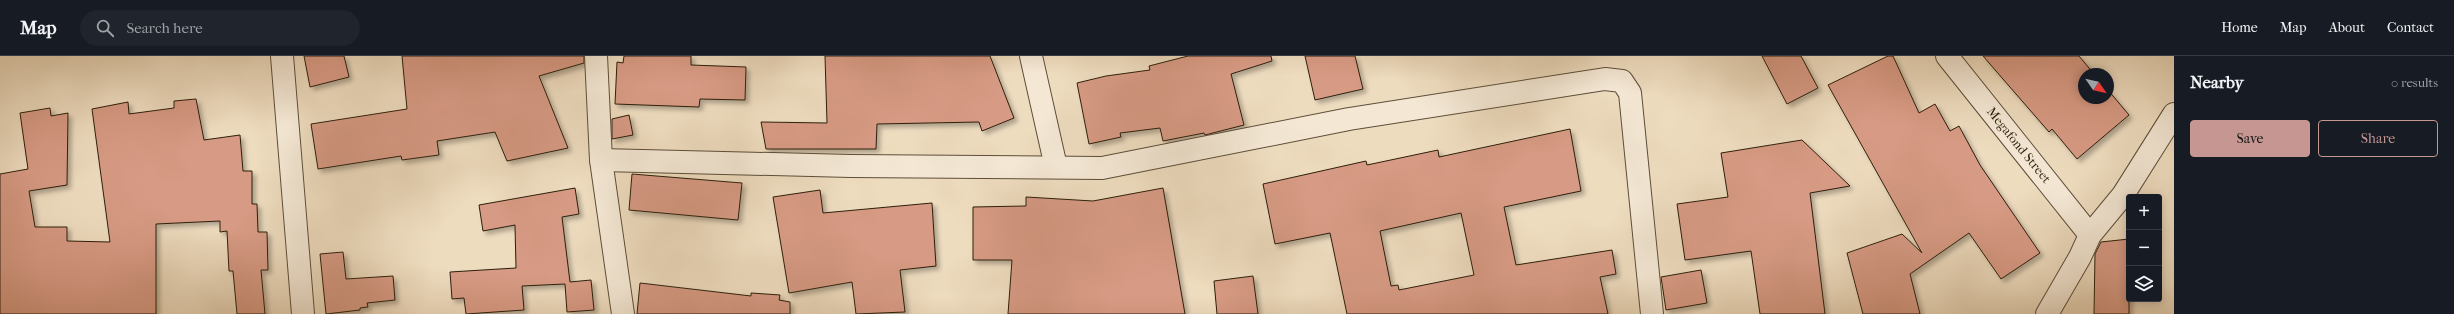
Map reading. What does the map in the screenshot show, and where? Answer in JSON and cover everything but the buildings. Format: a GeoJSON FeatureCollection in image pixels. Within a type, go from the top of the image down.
{"type":"FeatureCollection","features":[{"type":"Feature","properties":{"kind":"street"},"geometry":{"type":"LineString","coordinates":[[282,56],[303,314]]}},
{"type":"Feature","properties":{"kind":"street"},"geometry":{"type":"LineString","coordinates":[[596,56],[601,160],[622,314]]}},
{"type":"Feature","properties":{"kind":"street"},"geometry":{"type":"LineString","coordinates":[[1031,56],[1056,167]]}},
{"type":"Feature","properties":{"kind":"street","name":"Megafond Street"},"geometry":{"type":"LineString","coordinates":[[1947,56],[2090,235]]}},
{"type":"Feature","properties":{"kind":"street"},"geometry":{"type":"LineString","coordinates":[[601,160],[851,166],[1102,168],[1349,119],[1605,79],[1622,81],[1630,93],[1652,314]]}},
{"type":"Feature","properties":{"kind":"street"},"geometry":{"type":"LineString","coordinates":[[2047,314],[2080,257],[2090,235],[2123,195],[2174,114]]}}]}
